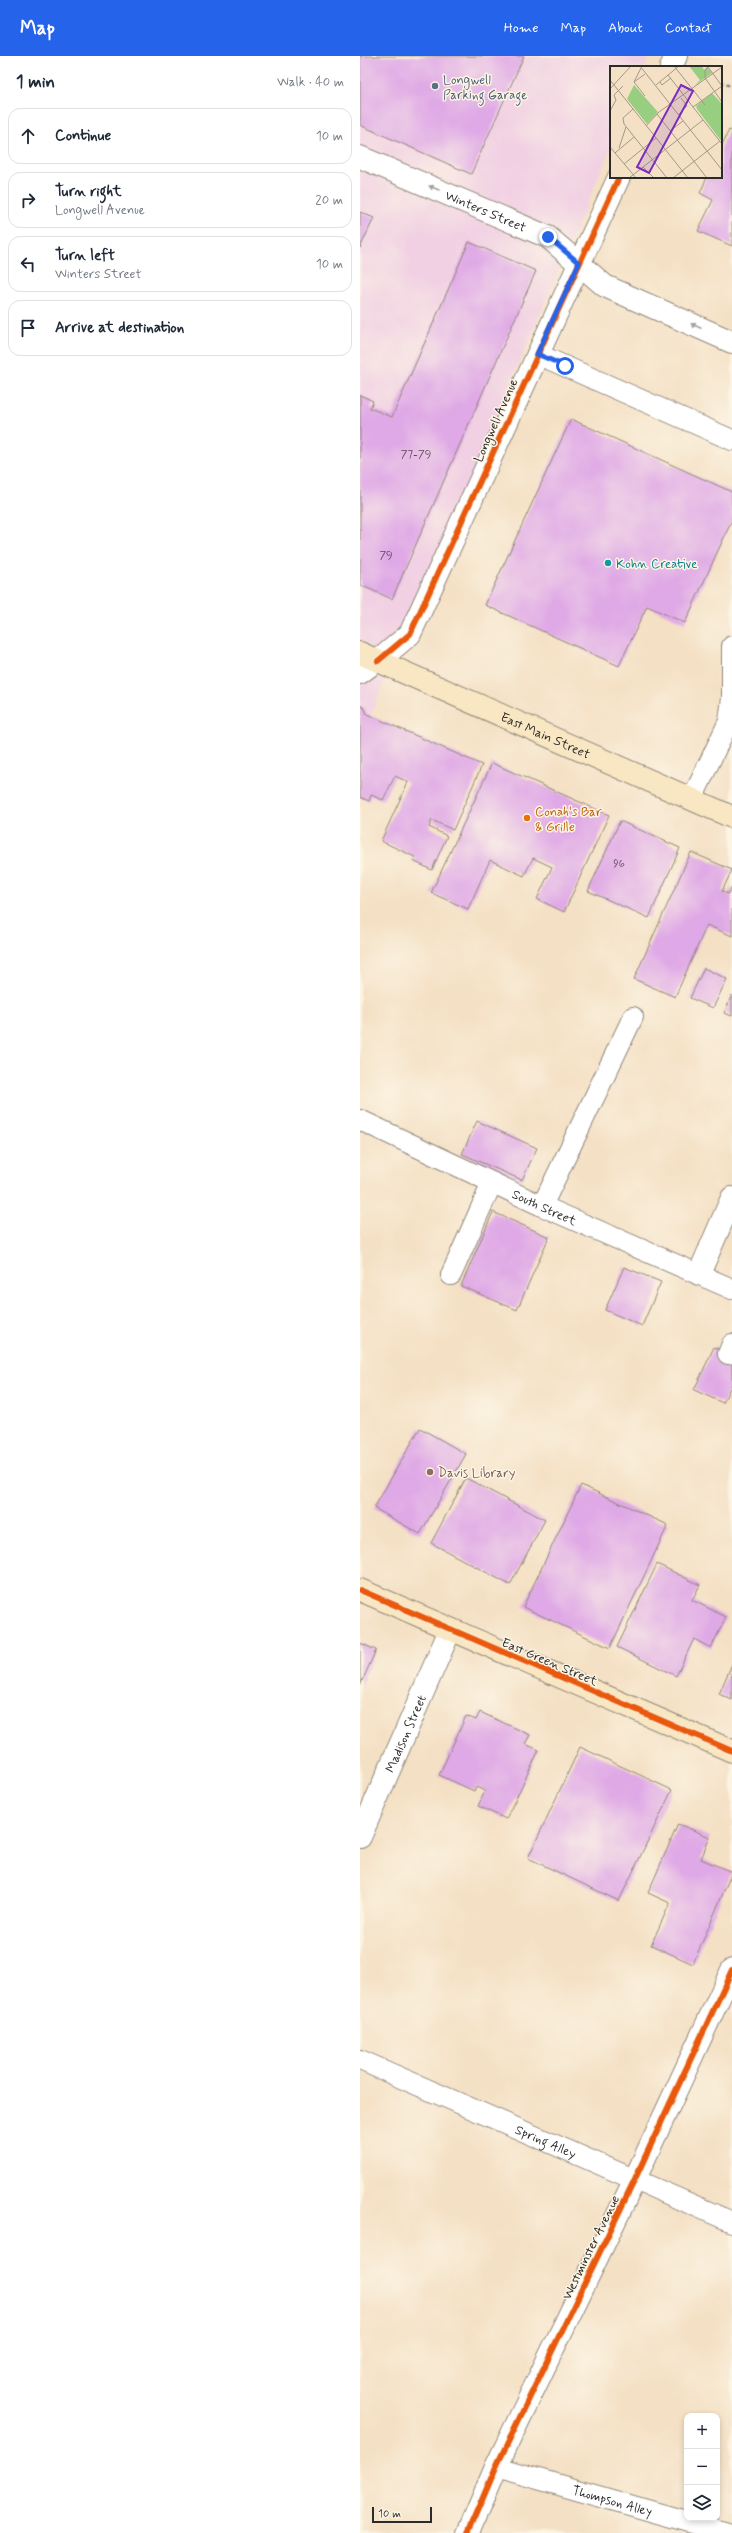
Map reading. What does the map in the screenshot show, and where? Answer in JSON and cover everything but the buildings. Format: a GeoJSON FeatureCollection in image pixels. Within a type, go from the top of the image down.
{"type":"FeatureCollection","features":[{"type":"Feature","properties":{"kind":"street"},"geometry":{"type":"LineString","coordinates":[[671,66],[676,56]]}},
{"type":"Feature","properties":{"kind":"street","name":"Winters Street"},"geometry":{"type":"LineString","coordinates":[[360,157],[548,237],[605,286],[732,342]]}},
{"type":"Feature","properties":{"kind":"street","name":"Longwell Avenue"},"geometry":{"type":"LineString","coordinates":[[369,657],[410,634],[619,178]]}},
{"type":"Feature","properties":{"kind":"street","name":"East Main Street"},"geometry":{"type":"LineString","coordinates":[[369,657],[732,817]]}},
{"type":"Feature","properties":{"kind":"street"},"geometry":{"type":"LineString","coordinates":[[699,1274],[732,1198]]}},
{"type":"Feature","properties":{"kind":"street","name":"East Green Street"},"geometry":{"type":"LineString","coordinates":[[360,1590],[732,1751]]}},
{"type":"Feature","properties":{"kind":"street","name":"Madison Street"},"geometry":{"type":"LineString","coordinates":[[360,1837],[450,1630]]}},
{"type":"Feature","properties":{"kind":"street","name":"Westminster Avenue"},"geometry":{"type":"LineString","coordinates":[[468,2533],[496,2467],[634,2181],[732,1970]]}},
{"type":"Feature","properties":{"kind":"lane"},"geometry":{"type":"LineString","coordinates":[[537,354],[732,440]]}},
{"type":"Feature","properties":{"kind":"lane"},"geometry":{"type":"LineString","coordinates":[[692,799],[729,721],[732,698],[732,646]]}},
{"type":"Feature","properties":{"kind":"lane"},"geometry":{"type":"LineString","coordinates":[[360,674],[369,657]]}},
{"type":"Feature","properties":{"kind":"lane"},"geometry":{"type":"LineString","coordinates":[[542,1206],[633,1017]]}},
{"type":"Feature","properties":{"kind":"lane","name":"South Street"},"geometry":{"type":"LineString","coordinates":[[360,1120],[542,1206],[732,1289]]}},
{"type":"Feature","properties":{"kind":"lane"},"geometry":{"type":"LineString","coordinates":[[451,1276],[492,1183]]}},
{"type":"Feature","properties":{"kind":"lane","name":"Spring Alley"},"geometry":{"type":"LineString","coordinates":[[360,2060],[634,2181],[732,2222]]}},
{"type":"Feature","properties":{"kind":"lane","name":"Thompson Alley"},"geometry":{"type":"LineString","coordinates":[[496,2467],[728,2533]]}},
{"type":"Feature","properties":{"kind":"path"},"geometry":{"type":"LineString","coordinates":[[722,82],[732,87]]}},
{"type":"Feature","properties":{"kind":"shaded area"},"geometry":{"type":"Polygon","coordinates":[[[360,56],[649,56],[645,66],[610,66],[610,149],[360,740],[360,56]]]}},
{"type":"Feature","properties":{"kind":"cycle path"},"geometry":{"type":"LineString","coordinates":[[378,661],[410,634],[619,178]]}},
{"type":"Feature","properties":{"kind":"cycle path"},"geometry":{"type":"LineString","coordinates":[[360,1590],[732,1751]]}},
{"type":"Feature","properties":{"kind":"cycle path"},"geometry":{"type":"LineString","coordinates":[[468,2533],[496,2467],[634,2181],[732,1970]]}},
{"type":"Feature","properties":{"kind":"place","name":"Longwell Parking Garage"},"geometry":{"type":"Point","coordinates":[435,86]}},
{"type":"Feature","properties":{"kind":"place","name":"Kohn Creative"},"geometry":{"type":"Point","coordinates":[608,563]}},
{"type":"Feature","properties":{"kind":"place","name":"Conah's Bar & Grille"},"geometry":{"type":"Point","coordinates":[527,818]}},
{"type":"Feature","properties":{"kind":"place","name":"Davis Library"},"geometry":{"type":"Point","coordinates":[430,1472]}},
{"type":"Feature","properties":{"kind":"route"},"geometry":{"type":"LineString","coordinates":[[548,237],[579,263],[537,354],[565,366]]}}]}
